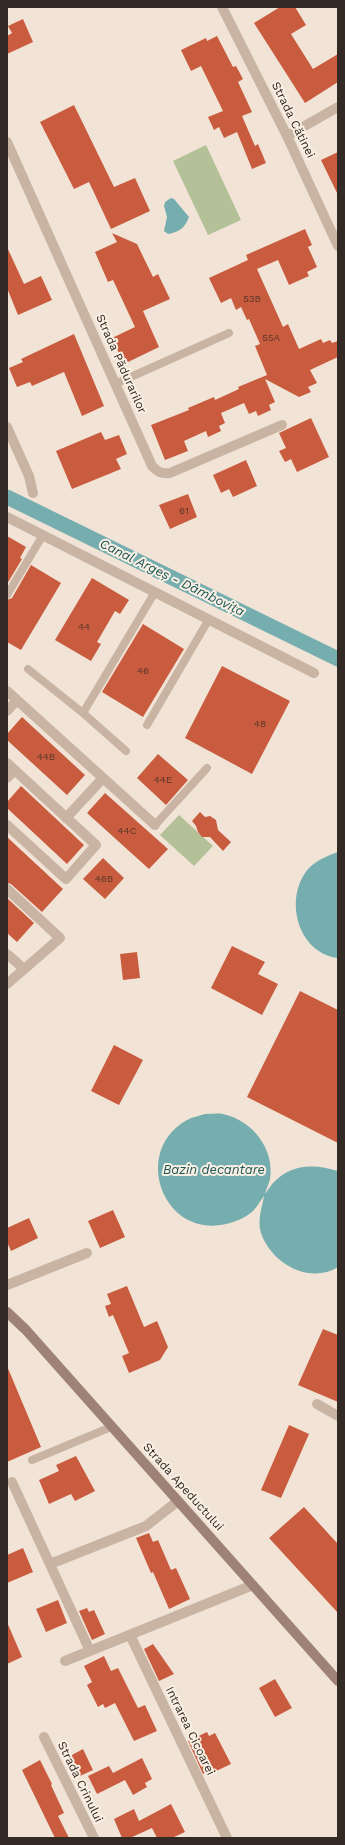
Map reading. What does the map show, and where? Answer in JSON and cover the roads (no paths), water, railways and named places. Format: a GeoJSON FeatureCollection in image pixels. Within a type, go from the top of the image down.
{"type":"FeatureCollection","features":[{"type":"Feature","properties":{"kind":"street","name":"Strada Cătinei"},"geometry":{"type":"LineString","coordinates":[[222,7],[287,136],[338,246]]}},
{"type":"Feature","properties":{"kind":"street"},"geometry":{"type":"LineString","coordinates":[[287,136],[338,107]]}},
{"type":"Feature","properties":{"kind":"street","name":"Strada Pădurarilor"},"geometry":{"type":"LineString","coordinates":[[7,142],[152,466],[157,472],[163,474],[170,472],[282,425]]}},
{"type":"Feature","properties":{"kind":"street"},"geometry":{"type":"LineString","coordinates":[[7,427],[29,476],[33,493]]}},
{"type":"Feature","properties":{"kind":"street"},"geometry":{"type":"LineString","coordinates":[[7,517],[314,673]]}},
{"type":"Feature","properties":{"kind":"street"},"geometry":{"type":"LineString","coordinates":[[7,691],[155,825]]}},
{"type":"Feature","properties":{"kind":"street"},"geometry":{"type":"LineString","coordinates":[[7,711],[17,700]]}},
{"type":"Feature","properties":{"kind":"street"},"geometry":{"type":"LineString","coordinates":[[7,778],[11,766],[96,845],[66,879],[7,825]]}},
{"type":"Feature","properties":{"kind":"street"},"geometry":{"type":"LineString","coordinates":[[66,818],[103,778]]}},
{"type":"Feature","properties":{"kind":"street"},"geometry":{"type":"LineString","coordinates":[[7,889],[60,938],[7,984]]}},
{"type":"Feature","properties":{"kind":"street"},"geometry":{"type":"LineString","coordinates":[[7,954],[24,969]]}},
{"type":"Feature","properties":{"kind":"street"},"geometry":{"type":"LineString","coordinates":[[7,1285],[87,1253]]}},
{"type":"Feature","properties":{"kind":"street","name":"Strada Apeductului"},"geometry":{"type":"LineString","coordinates":[[7,1312],[26,1330],[338,1681]]}},
{"type":"Feature","properties":{"kind":"street"},"geometry":{"type":"LineString","coordinates":[[318,1404],[338,1416]]}},
{"type":"Feature","properties":{"kind":"street"},"geometry":{"type":"LineString","coordinates":[[12,1482],[90,1651]]}},
{"type":"Feature","properties":{"kind":"street"},"geometry":{"type":"LineString","coordinates":[[50,1564],[146,1526],[178,1501]]}},
{"type":"Feature","properties":{"kind":"street"},"geometry":{"type":"LineString","coordinates":[[65,1661],[253,1586]]}},
{"type":"Feature","properties":{"kind":"street","name":"Intrarea Cicoarei"},"geometry":{"type":"LineString","coordinates":[[130,1635],[227,1838]]}},
{"type":"Feature","properties":{"kind":"street","name":"Strada Crinului"},"geometry":{"type":"LineString","coordinates":[[44,1737],[94,1838]]}},
{"type":"Feature","properties":{"kind":"lane"},"geometry":{"type":"LineString","coordinates":[[115,384],[229,333]]}},
{"type":"Feature","properties":{"kind":"lane"},"geometry":{"type":"LineString","coordinates":[[7,595],[43,535]]}},
{"type":"Feature","properties":{"kind":"lane"},"geometry":{"type":"LineString","coordinates":[[83,712],[155,592]]}},
{"type":"Feature","properties":{"kind":"lane"},"geometry":{"type":"LineString","coordinates":[[147,725],[209,620]]}},
{"type":"Feature","properties":{"kind":"lane"},"geometry":{"type":"LineString","coordinates":[[28,669],[83,712],[126,751]]}},
{"type":"Feature","properties":{"kind":"lane"},"geometry":{"type":"LineString","coordinates":[[155,825],[207,768]]}},
{"type":"Feature","properties":{"kind":"lane"},"geometry":{"type":"LineString","coordinates":[[32,1460],[111,1426]]}},
{"type":"Feature","properties":{"kind":"water"},"geometry":{"type":"Polygon","coordinates":[[[171,198],[174,199],[189,217],[186,224],[181,229],[168,234],[164,231],[167,217],[164,206],[165,202],[171,198]]]}},
{"type":"Feature","properties":{"kind":"water"},"geometry":{"type":"Polygon","coordinates":[[[338,852],[338,958],[324,954],[313,946],[304,935],[298,922],[296,908],[297,894],[301,880],[309,868],[319,860],[338,852]]]}},
{"type":"Feature","properties":{"kind":"water","name":"Bazin decantare"},"geometry":{"type":"Polygon","coordinates":[[[205,1114],[221,1114],[234,1117],[252,1129],[259,1138],[269,1157],[271,1168],[270,1179],[265,1194],[273,1183],[281,1176],[296,1168],[313,1166],[338,1171],[338,1267],[327,1272],[315,1274],[304,1272],[292,1268],[273,1254],[266,1244],[260,1228],[260,1214],[264,1196],[250,1213],[240,1219],[226,1224],[204,1225],[185,1218],[171,1206],[162,1189],[158,1170],[161,1151],[170,1134],[187,1120],[205,1114]]]}},
{"type":"Feature","properties":{"kind":"waterway","name":"Canal Argeș - Dâmbovița"},"geometry":{"type":"LineString","coordinates":[[7,497],[338,659]]}}]}
